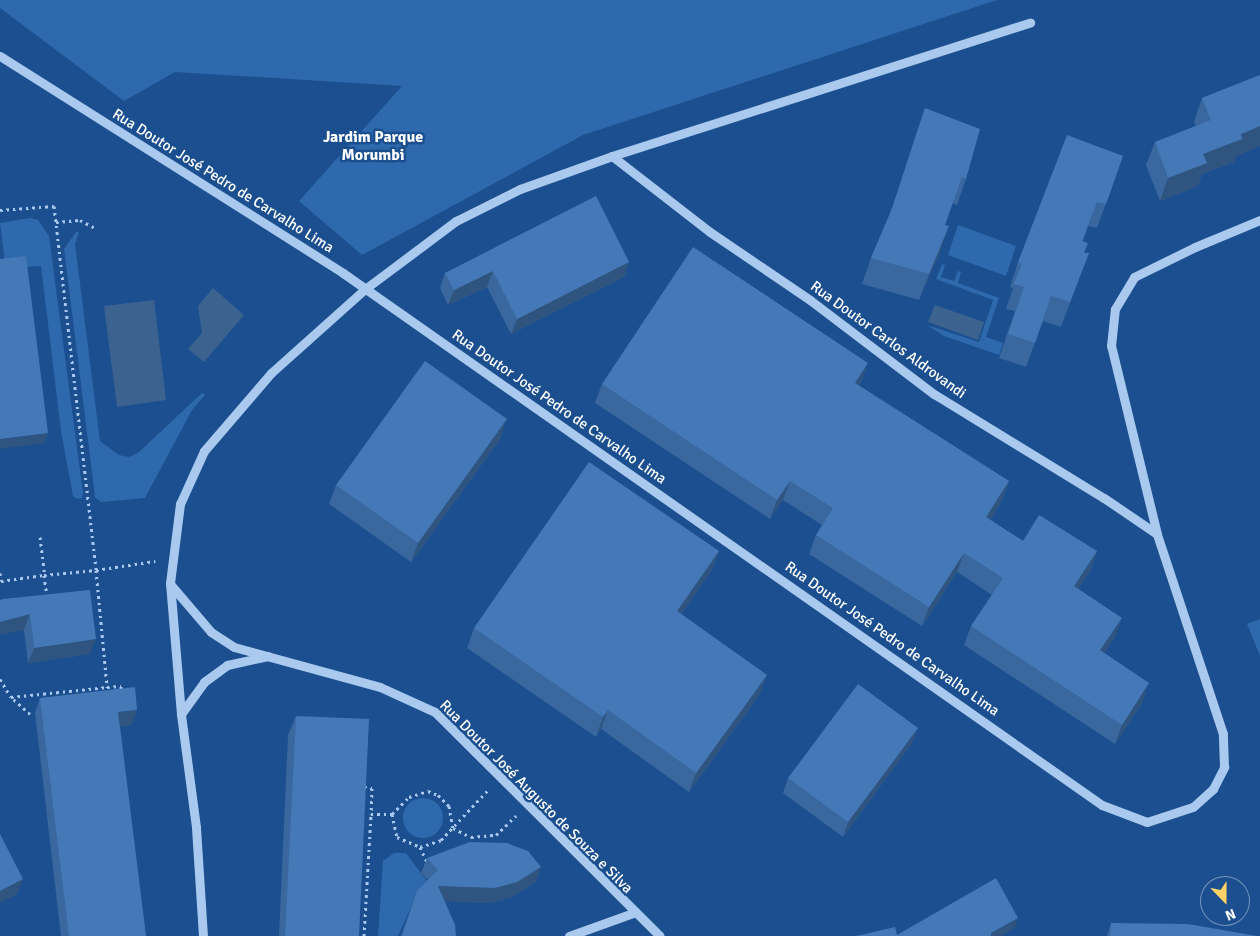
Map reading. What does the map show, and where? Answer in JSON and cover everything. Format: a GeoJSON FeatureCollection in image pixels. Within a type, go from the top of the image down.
{"type":"FeatureCollection","features":[{"type":"Feature","properties":{"kind":"street"},"geometry":{"type":"LineString","coordinates":[[204,936],[196,827],[181,714],[170,583],[180,504],[204,451],[271,373],[365,289],[456,221],[520,189],[612,156],[1030,23]]}},
{"type":"Feature","properties":{"kind":"street","name":"Rua Doutor José Pedro de Carvalho Lima"},"geometry":{"type":"LineString","coordinates":[[0,56],[365,289],[1102,804],[1147,822],[1193,807],[1213,789],[1224,766],[1223,734],[1157,534],[1111,346],[1115,309],[1134,278],[1195,247],[1260,220]]}},
{"type":"Feature","properties":{"kind":"street","name":"Rua Doutor Carlos Aldrovandi"},"geometry":{"type":"LineString","coordinates":[[612,156],[710,232],[810,300],[934,394],[1104,498],[1157,534]]}},
{"type":"Feature","properties":{"kind":"street","name":"Rua Doutor José Augusto de Souza e Silva"},"geometry":{"type":"LineString","coordinates":[[170,583],[211,632],[234,647],[380,686],[435,712],[633,913],[660,936]]}},
{"type":"Feature","properties":{"kind":"street","name":"Rua Doutor José Augusto de Souza e Silva"},"geometry":{"type":"LineString","coordinates":[[181,714],[204,682],[227,665],[271,656]]}},
{"type":"Feature","properties":{"kind":"street"},"geometry":{"type":"LineString","coordinates":[[569,936],[633,913]]}},
{"type":"Feature","properties":{"kind":"path"},"geometry":{"type":"LineString","coordinates":[[0,210],[54,206],[108,687]]}},
{"type":"Feature","properties":{"kind":"path"},"geometry":{"type":"LineString","coordinates":[[56,222],[80,220],[97,229]]}},
{"type":"Feature","properties":{"kind":"path"},"geometry":{"type":"LineString","coordinates":[[40,537],[47,600]]}},
{"type":"Feature","properties":{"kind":"path"},"geometry":{"type":"LineString","coordinates":[[0,573],[1,581],[173,559]]}},
{"type":"Feature","properties":{"kind":"path"},"geometry":{"type":"LineString","coordinates":[[0,679],[11,697],[30,714]]}},
{"type":"Feature","properties":{"kind":"path"},"geometry":{"type":"LineString","coordinates":[[11,697],[121,686],[122,694]]}},
{"type":"Feature","properties":{"kind":"path"},"geometry":{"type":"LineString","coordinates":[[392,814],[397,837],[420,847],[442,840],[500,777]]}},
{"type":"Feature","properties":{"kind":"path"},"geometry":{"type":"LineString","coordinates":[[360,787],[372,788],[364,936]]}},
{"type":"Feature","properties":{"kind":"path"},"geometry":{"type":"LineString","coordinates":[[371,814],[392,814],[409,797],[428,791],[438,795],[449,806],[453,828]]}},
{"type":"Feature","properties":{"kind":"path"},"geometry":{"type":"LineString","coordinates":[[453,828],[471,837],[490,837],[528,806]]}},
{"type":"Feature","properties":{"kind":"path"},"geometry":{"type":"LineString","coordinates":[[420,847],[430,869]]}},
{"type":"Feature","properties":{"kind":"shaded area"},"geometry":{"type":"Polygon","coordinates":[[[0,0],[997,0],[583,135],[362,255],[299,201],[402,86],[175,72],[124,101],[0,8],[0,0]]]}},
{"type":"Feature","properties":{"kind":"shaded area"},"geometry":{"type":"Polygon","coordinates":[[[30,218],[38,220],[49,236],[83,493],[82,498],[77,499],[73,496],[61,431],[41,266],[24,267],[5,262],[0,223],[30,218]]]}},
{"type":"Feature","properties":{"kind":"shaded area"},"geometry":{"type":"Polygon","coordinates":[[[958,225],[1016,246],[1006,276],[948,255],[958,225]]]}},
{"type":"Feature","properties":{"kind":"shaded area"},"geometry":{"type":"Polygon","coordinates":[[[76,232],[79,232],[75,244],[100,441],[119,455],[129,457],[138,453],[202,393],[205,395],[192,410],[145,498],[101,502],[95,497],[64,249],[76,232]]]}},
{"type":"Feature","properties":{"kind":"shaded area"},"geometry":{"type":"Polygon","coordinates":[[[942,264],[945,265],[941,277],[954,281],[958,271],[961,272],[958,283],[999,298],[986,337],[1003,343],[999,355],[944,336],[927,325],[979,342],[993,300],[936,279],[942,264]]]}},
{"type":"Feature","properties":{"kind":"shaded area"},"geometry":{"type":"Polygon","coordinates":[[[213,288],[244,315],[204,362],[188,349],[202,333],[198,306],[213,288]]]}},
{"type":"Feature","properties":{"kind":"shaded area"},"geometry":{"type":"Polygon","coordinates":[[[154,300],[166,400],[117,407],[104,306],[154,300]]]}},
{"type":"Feature","properties":{"kind":"shaded area"},"geometry":{"type":"Polygon","coordinates":[[[935,305],[984,322],[978,340],[928,322],[935,305]]]}},
{"type":"Feature","properties":{"kind":"shaded area"},"geometry":{"type":"Polygon","coordinates":[[[1260,619],[1260,656],[1247,624],[1260,619]]]}},
{"type":"Feature","properties":{"kind":"shaded area"},"geometry":{"type":"Polygon","coordinates":[[[423,798],[437,804],[443,818],[437,832],[423,838],[409,832],[403,818],[409,804],[423,798]]]}},
{"type":"Feature","properties":{"kind":"shaded area"},"geometry":{"type":"Polygon","coordinates":[[[394,853],[406,853],[432,888],[417,894],[398,936],[378,936],[383,861],[394,853]]]}},
{"type":"Feature","properties":{"kind":"building"},"geometry":{"type":"Polygon","coordinates":[[[1260,75],[1260,126],[1241,134],[1242,139],[1203,154],[1207,163],[1168,178],[1155,142],[1211,120],[1202,98],[1260,75]]]}},
{"type":"Feature","properties":{"kind":"building"},"geometry":{"type":"Polygon","coordinates":[[[925,108],[980,129],[966,179],[962,177],[945,225],[949,226],[929,274],[871,258],[893,206],[925,108]]]}},
{"type":"Feature","properties":{"kind":"building"},"geometry":{"type":"Polygon","coordinates":[[[1067,135],[1123,156],[1106,204],[1097,202],[1082,241],[1088,243],[1084,253],[1089,253],[1070,302],[1051,296],[1035,343],[1008,334],[1024,287],[1014,284],[1022,264],[1018,262],[1067,135]]]}},
{"type":"Feature","properties":{"kind":"building"},"geometry":{"type":"Polygon","coordinates":[[[596,196],[629,262],[517,319],[493,271],[454,290],[445,273],[596,196]]]}},
{"type":"Feature","properties":{"kind":"building"},"geometry":{"type":"Polygon","coordinates":[[[693,247],[868,363],[855,383],[1009,481],[986,517],[1023,541],[1039,515],[1097,551],[1074,586],[1122,618],[1100,650],[1149,683],[1122,725],[971,626],[1003,578],[964,553],[929,607],[816,535],[833,508],[790,481],[777,500],[602,384],[693,247]]]}},
{"type":"Feature","properties":{"kind":"building"},"geometry":{"type":"Polygon","coordinates":[[[26,256],[48,433],[0,439],[0,259],[26,256]]]}},
{"type":"Feature","properties":{"kind":"building"},"geometry":{"type":"Polygon","coordinates":[[[425,361],[507,419],[418,543],[336,485],[425,361]]]}},
{"type":"Feature","properties":{"kind":"building"},"geometry":{"type":"Polygon","coordinates":[[[589,462],[719,551],[677,611],[767,675],[696,773],[608,710],[603,717],[474,628],[589,462]]]}},
{"type":"Feature","properties":{"kind":"building"},"geometry":{"type":"Polygon","coordinates":[[[90,590],[96,639],[34,648],[30,614],[0,622],[0,600],[90,590]]]}},
{"type":"Feature","properties":{"kind":"building"},"geometry":{"type":"Polygon","coordinates":[[[858,684],[918,728],[848,822],[788,778],[858,684]]]}},
{"type":"Feature","properties":{"kind":"building"},"geometry":{"type":"Polygon","coordinates":[[[135,687],[137,710],[118,712],[146,936],[69,936],[40,698],[135,687]]]}},
{"type":"Feature","properties":{"kind":"building"},"geometry":{"type":"Polygon","coordinates":[[[296,716],[369,719],[359,936],[285,936],[296,716]]]}},
{"type":"Feature","properties":{"kind":"building"},"geometry":{"type":"Polygon","coordinates":[[[0,834],[23,879],[0,891],[0,834]]]}},
{"type":"Feature","properties":{"kind":"building"},"geometry":{"type":"Polygon","coordinates":[[[470,842],[507,843],[528,851],[541,867],[517,882],[495,888],[438,886],[455,925],[456,936],[402,936],[417,891],[438,870],[427,858],[470,842]]]}},
{"type":"Feature","properties":{"kind":"building"},"geometry":{"type":"Polygon","coordinates":[[[996,878],[1018,918],[991,933],[991,936],[856,936],[895,927],[897,935],[996,878]]]}},
{"type":"Feature","properties":{"kind":"building"},"geometry":{"type":"Polygon","coordinates":[[[1111,923],[1188,924],[1257,936],[1110,936],[1111,923]]]}},
{"type":"Feature","properties":{"kind":"district","name":"Jardim Parque Morumbi"},"geometry":{"type":"Point","coordinates":[373,146]}}]}
